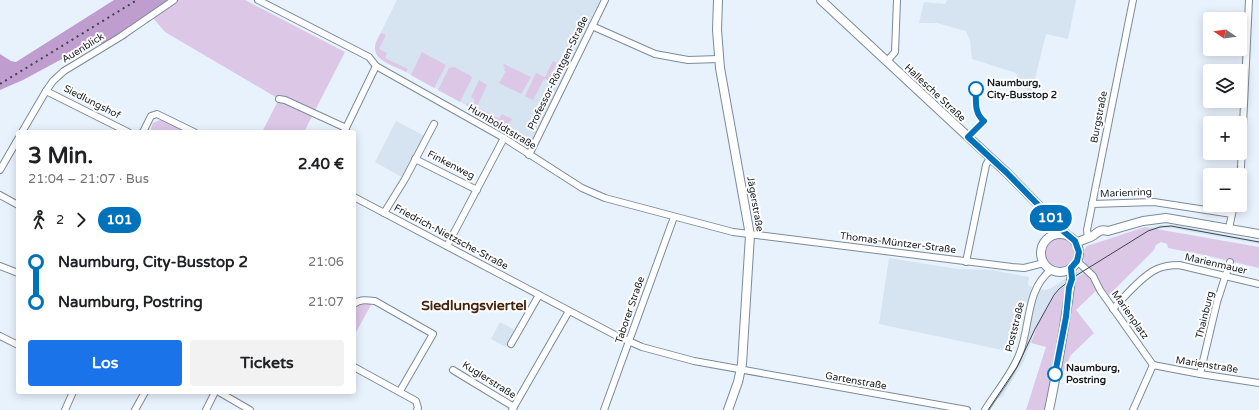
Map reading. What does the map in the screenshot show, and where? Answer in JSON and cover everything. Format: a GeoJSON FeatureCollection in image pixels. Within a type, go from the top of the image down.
{"type":"FeatureCollection","features":[{"type":"Feature","properties":{"kind":"main road","name":"Jägerstraße"},"geometry":{"type":"LineString","coordinates":[[718,0],[717,30],[719,59],[750,235],[741,370],[728,410]]}},
{"type":"Feature","properties":{"kind":"main road","name":"Hallesche Straße"},"geometry":{"type":"LineString","coordinates":[[821,0],[1007,173],[1051,218],[1057,222],[1067,235]]}},
{"type":"Feature","properties":{"kind":"main road"},"geometry":{"type":"LineString","coordinates":[[1051,218],[1052,230],[1041,250],[1041,257],[1050,270],[1060,272],[1066,271],[1074,265]]}},
{"type":"Feature","properties":{"kind":"main road"},"geometry":{"type":"LineString","coordinates":[[1076,243],[1096,232],[1103,230],[1108,231],[1143,220],[1159,218],[1174,219],[1259,234]]}},
{"type":"Feature","properties":{"kind":"main road"},"geometry":{"type":"LineString","coordinates":[[1049,410],[1066,317],[1069,288],[1074,265],[1079,252],[1076,243],[1067,235],[1058,234],[1050,236]]}},
{"type":"Feature","properties":{"kind":"main road"},"geometry":{"type":"LineString","coordinates":[[1060,272],[1065,276],[1069,288]]}},
{"type":"Feature","properties":{"kind":"street","name":"Auenblick"},"geometry":{"type":"LineString","coordinates":[[23,130],[46,91],[64,71],[120,37],[174,0]]}},
{"type":"Feature","properties":{"kind":"street","name":"Humboldtstraße"},"geometry":{"type":"LineString","coordinates":[[258,0],[369,57],[376,66],[504,138],[575,184],[597,196],[733,232],[750,235]]}},
{"type":"Feature","properties":{"kind":"street","name":"Professor-Röntgen-Straße"},"geometry":{"type":"LineString","coordinates":[[529,155],[604,0]]}},
{"type":"Feature","properties":{"kind":"street"},"geometry":{"type":"LineString","coordinates":[[887,61],[895,52],[897,0]]}},
{"type":"Feature","properties":{"kind":"street","name":"Burgstraße"},"geometry":{"type":"LineString","coordinates":[[1091,236],[1087,230],[1133,0]]}},
{"type":"Feature","properties":{"kind":"street"},"geometry":{"type":"LineString","coordinates":[[1241,168],[1249,0]]}},
{"type":"Feature","properties":{"kind":"street"},"geometry":{"type":"LineString","coordinates":[[592,26],[655,54],[688,60],[719,59]]}},
{"type":"Feature","properties":{"kind":"street"},"geometry":{"type":"LineString","coordinates":[[280,99],[285,100],[345,130],[376,66]]}},
{"type":"Feature","properties":{"kind":"street","name":"Siedlungshof"},"geometry":{"type":"LineString","coordinates":[[46,91],[124,130]]}},
{"type":"Feature","properties":{"kind":"street"},"geometry":{"type":"LineString","coordinates":[[144,130],[152,116],[157,114],[190,130]]}},
{"type":"Feature","properties":{"kind":"street","name":"Finkenweg"},"geometry":{"type":"LineString","coordinates":[[384,213],[416,159],[434,124]]}},
{"type":"Feature","properties":{"kind":"street"},"geometry":{"type":"LineString","coordinates":[[447,246],[504,138]]}},
{"type":"Feature","properties":{"kind":"street"},"geometry":{"type":"LineString","coordinates":[[0,170],[16,142]]}},
{"type":"Feature","properties":{"kind":"street"},"geometry":{"type":"LineString","coordinates":[[966,262],[986,166],[990,158]]}},
{"type":"Feature","properties":{"kind":"street","name":"Finkenweg"},"geometry":{"type":"LineString","coordinates":[[416,159],[477,190]]}},
{"type":"Feature","properties":{"kind":"street"},"geometry":{"type":"LineString","coordinates":[[0,195],[16,204]]}},
{"type":"Feature","properties":{"kind":"street","name":"Friedrich-Nietzsche-Straße"},"geometry":{"type":"LineString","coordinates":[[356,198],[629,342],[694,362],[741,370]]}},
{"type":"Feature","properties":{"kind":"street","name":"Marienring"},"geometry":{"type":"LineString","coordinates":[[1092,204],[1154,202],[1232,214]]}},
{"type":"Feature","properties":{"kind":"street"},"geometry":{"type":"LineString","coordinates":[[1229,228],[1232,214]]}},
{"type":"Feature","properties":{"kind":"street","name":"Taborer Straße"},"geometry":{"type":"LineString","coordinates":[[604,410],[674,216]]}},
{"type":"Feature","properties":{"kind":"street","name":"Thomas-Müntzer-Straße"},"geometry":{"type":"LineString","coordinates":[[750,235],[1019,268],[1044,263]]}},
{"type":"Feature","properties":{"kind":"street","name":"Thainburg"},"geometry":{"type":"LineString","coordinates":[[1200,374],[1217,302],[1230,262]]}},
{"type":"Feature","properties":{"kind":"street","name":"Marienplatz"},"geometry":{"type":"LineString","coordinates":[[1074,265],[1092,274],[1100,290],[1152,365]]}},
{"type":"Feature","properties":{"kind":"street","name":"Marienmauer"},"geometry":{"type":"LineString","coordinates":[[1113,309],[1150,273],[1158,268],[1179,265],[1259,284]]}},
{"type":"Feature","properties":{"kind":"street"},"geometry":{"type":"LineString","coordinates":[[0,266],[16,272]]}},
{"type":"Feature","properties":{"kind":"street","name":"Poststraße"},"geometry":{"type":"LineString","coordinates":[[985,410],[1019,356],[1026,334],[1035,290],[1044,275],[1050,270]]}},
{"type":"Feature","properties":{"kind":"street"},"geometry":{"type":"LineString","coordinates":[[511,344],[539,295]]}},
{"type":"Feature","properties":{"kind":"street"},"geometry":{"type":"LineString","coordinates":[[356,302],[366,300],[375,301],[433,334],[400,391]]}},
{"type":"Feature","properties":{"kind":"street"},"geometry":{"type":"LineString","coordinates":[[513,408],[569,311]]}},
{"type":"Feature","properties":{"kind":"street"},"geometry":{"type":"LineString","coordinates":[[0,336],[16,344]]}},
{"type":"Feature","properties":{"kind":"street"},"geometry":{"type":"LineString","coordinates":[[1133,410],[1152,365]]}},
{"type":"Feature","properties":{"kind":"street","name":"Marienstraße"},"geometry":{"type":"LineString","coordinates":[[1152,365],[1259,383]]}},
{"type":"Feature","properties":{"kind":"street"},"geometry":{"type":"LineString","coordinates":[[356,368],[416,401],[418,410]]}},
{"type":"Feature","properties":{"kind":"street","name":"Kuglerstraße"},"geometry":{"type":"LineString","coordinates":[[453,370],[513,408]]}},
{"type":"Feature","properties":{"kind":"street","name":"Gartenstraße"},"geometry":{"type":"LineString","coordinates":[[741,370],[966,410]]}},
{"type":"Feature","properties":{"kind":"street"},"geometry":{"type":"LineString","coordinates":[[64,410],[72,394]]}},
{"type":"Feature","properties":{"kind":"street"},"geometry":{"type":"LineString","coordinates":[[135,410],[144,394]]}},
{"type":"Feature","properties":{"kind":"street"},"geometry":{"type":"LineString","coordinates":[[206,410],[214,394]]}},
{"type":"Feature","properties":{"kind":"street"},"geometry":{"type":"LineString","coordinates":[[222,394],[250,410]]}},
{"type":"Feature","properties":{"kind":"shaded area"},"geometry":{"type":"Polygon","coordinates":[[[114,0],[174,0],[125,39],[104,48],[99,39],[23,80],[0,90],[0,54],[11,61],[16,62],[114,0]]]}},
{"type":"Feature","properties":{"kind":"shaded area"},"geometry":{"type":"Polygon","coordinates":[[[174,0],[245,0],[345,52],[305,130],[263,130],[279,99],[165,32],[152,17],[174,0]]]}},
{"type":"Feature","properties":{"kind":"shaded area"},"geometry":{"type":"Polygon","coordinates":[[[397,0],[600,0],[531,146],[466,105],[378,57],[375,49],[376,42],[397,0]]]}},
{"type":"Feature","properties":{"kind":"shaded area"},"geometry":{"type":"Polygon","coordinates":[[[947,0],[1076,0],[1068,39],[1046,34],[1032,91],[1016,86],[1018,78],[1016,73],[972,59],[970,40],[966,31],[937,23],[919,23],[924,2],[945,4],[947,0]]]}},
{"type":"Feature","properties":{"kind":"shaded area"},"geometry":{"type":"Polygon","coordinates":[[[381,33],[386,35],[379,49],[387,53],[385,58],[408,69],[406,72],[378,57],[375,46],[381,33]]]}},
{"type":"Feature","properties":{"kind":"shaded area"},"geometry":{"type":"Polygon","coordinates":[[[422,52],[446,65],[434,88],[411,75],[422,52]]]}},
{"type":"Feature","properties":{"kind":"shaded area"},"geometry":{"type":"Polygon","coordinates":[[[553,61],[557,63],[548,80],[544,79],[533,100],[525,96],[536,73],[545,77],[553,61]]]}},
{"type":"Feature","properties":{"kind":"shaded area"},"geometry":{"type":"Polygon","coordinates":[[[504,64],[531,77],[521,94],[499,83],[506,71],[504,70],[504,64]]]}},
{"type":"Feature","properties":{"kind":"shaded area"},"geometry":{"type":"Polygon","coordinates":[[[454,67],[472,78],[460,102],[438,90],[449,68],[454,67]]]}},
{"type":"Feature","properties":{"kind":"shaded area"},"geometry":{"type":"Polygon","coordinates":[[[479,80],[487,85],[477,107],[499,119],[502,114],[512,119],[505,129],[466,105],[467,103],[472,106],[475,100],[471,97],[479,80]]]}},
{"type":"Feature","properties":{"kind":"shaded area"},"geometry":{"type":"Polygon","coordinates":[[[162,120],[182,130],[151,130],[153,123],[162,120]]]}},
{"type":"Feature","properties":{"kind":"shaded area"},"geometry":{"type":"Polygon","coordinates":[[[396,121],[427,137],[405,179],[375,162],[396,121]]]}},
{"type":"Feature","properties":{"kind":"shaded area"},"geometry":{"type":"Polygon","coordinates":[[[1160,225],[1176,225],[1259,241],[1259,244],[1176,229],[1157,229],[1086,271],[1056,294],[1035,331],[1024,361],[1002,397],[998,398],[990,410],[986,410],[1020,358],[1027,338],[1033,310],[1027,303],[1024,301],[1012,352],[879,324],[889,258],[957,269],[992,270],[1029,277],[1028,285],[1045,290],[1051,288],[1149,228],[1160,225]]]}},
{"type":"Feature","properties":{"kind":"shaded area"},"geometry":{"type":"Polygon","coordinates":[[[1145,227],[1259,247],[1259,268],[1168,248],[1167,244],[1161,242],[1156,245],[1154,250],[1109,295],[1101,286],[1076,310],[1094,333],[1071,355],[1046,410],[1026,410],[1046,347],[1031,343],[1038,324],[1056,294],[1062,288],[1090,269],[1083,258],[1085,249],[1087,246],[1145,227]]]}},
{"type":"Feature","properties":{"kind":"shaded area"},"geometry":{"type":"Polygon","coordinates":[[[1060,238],[1071,242],[1075,253],[1071,264],[1060,268],[1049,264],[1045,253],[1049,242],[1060,238]]]}},
{"type":"Feature","properties":{"kind":"shaded area"},"geometry":{"type":"Polygon","coordinates":[[[360,303],[372,303],[356,332],[356,308],[360,303]]]}},
{"type":"Feature","properties":{"kind":"shaded area"},"geometry":{"type":"Polygon","coordinates":[[[500,322],[515,330],[506,347],[491,339],[500,322]]]}},
{"type":"Feature","properties":{"kind":"tram line"},"geometry":{"type":"LineString","coordinates":[[988,410],[1017,367],[1035,329],[1054,295],[1059,289],[1077,275],[1148,231],[1160,227],[1171,226],[1259,242]]}},
{"type":"Feature","properties":{"kind":"railway"},"geometry":{"type":"LineString","coordinates":[[0,84],[137,0]]}},
{"type":"Feature","properties":{"kind":"bus line","name":"101"},"geometry":{"type":"LineString","coordinates":[[976,89],[976,111],[978,116],[984,121],[968,137],[1007,173],[1051,218],[1055,219],[1063,231],[1075,241],[1078,249],[1078,260],[1071,268],[1072,279],[1069,288],[1064,332],[1055,374]]}},
{"type":"Feature","properties":{"kind":"place","name":"Naumburg, City-Busstop 2"},"geometry":{"type":"Point","coordinates":[976,89]}},
{"type":"Feature","properties":{"kind":"place","name":"Naumburg, Postring"},"geometry":{"type":"Point","coordinates":[1055,374]}},
{"type":"Feature","properties":{"kind":"district","name":"Siedlungsviertel"},"geometry":{"type":"Point","coordinates":[474,305]}}]}
